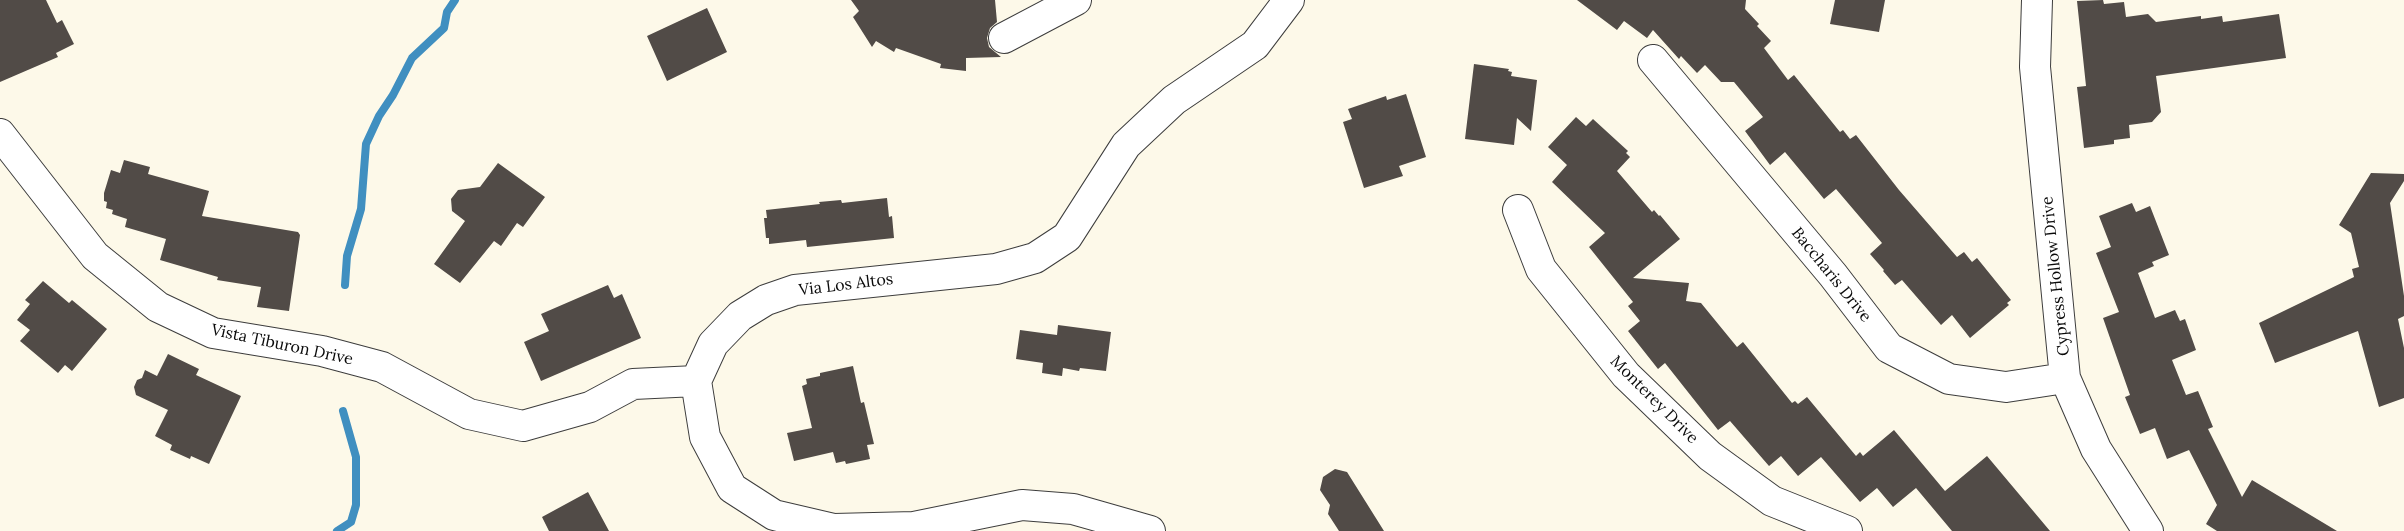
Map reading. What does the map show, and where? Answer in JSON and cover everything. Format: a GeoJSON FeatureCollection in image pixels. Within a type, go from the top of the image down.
{"type":"FeatureCollection","features":[{"type":"Feature","properties":{"kind":"street"},"geometry":{"type":"LineString","coordinates":[[1004,38],[1076,0]]}},
{"type":"Feature","properties":{"kind":"street","name":"Via Los Altos"},"geometry":{"type":"LineString","coordinates":[[696,381],[713,344],[740,316],[766,300],[795,290],[996,269],[1035,258],[1067,237],[1126,145],[1174,100],[1255,45],[1289,0]]}},
{"type":"Feature","properties":{"kind":"street","name":"Cypress Hollow Drive"},"geometry":{"type":"LineString","coordinates":[[2037,0],[2035,67],[2065,378],[2096,449],[2148,531]]}},
{"type":"Feature","properties":{"kind":"street","name":"Baccharis Drive"},"geometry":{"type":"LineString","coordinates":[[1653,60],[1833,275],[1890,348],[1949,379],[2006,387],[2065,378]]}},
{"type":"Feature","properties":{"kind":"street","name":"Vista Tiburon Drive"},"geometry":{"type":"LineString","coordinates":[[0,134],[95,256],[158,307],[213,333],[322,351],[382,367],[469,414],[523,426],[590,407],[633,384],[696,381]]}},
{"type":"Feature","properties":{"kind":"street","name":"Monterey Drive"},"geometry":{"type":"LineString","coordinates":[[1518,210],[1541,269],[1626,375],[1710,456],[1772,501],[1809,524],[1847,531]]}},
{"type":"Feature","properties":{"kind":"street"},"geometry":{"type":"LineString","coordinates":[[696,381],[705,437],[732,488],[774,515],[834,529],[914,527],[1022,505],[1073,509],[1149,531]]}},
{"type":"Feature","properties":{"kind":"building"},"geometry":{"type":"Polygon","coordinates":[[[0,0],[46,0],[57,23],[62,20],[74,44],[56,53],[58,57],[0,82],[0,0]]]}},
{"type":"Feature","properties":{"kind":"building"},"geometry":{"type":"Polygon","coordinates":[[[851,0],[995,0],[997,22],[990,28],[987,38],[989,47],[1001,57],[966,58],[966,71],[940,68],[941,64],[896,48],[894,52],[876,41],[872,47],[853,17],[859,11],[851,0]]]}},
{"type":"Feature","properties":{"kind":"building"},"geometry":{"type":"Polygon","coordinates":[[[1577,0],[1746,0],[1745,9],[1771,41],[1764,48],[1788,80],[1794,75],[1840,132],[1843,130],[1850,139],[1856,135],[1899,190],[1957,257],[1964,252],[1972,262],[1977,258],[2011,300],[2007,303],[2009,305],[1970,338],[1952,315],[1941,325],[1902,280],[1895,285],[1883,271],[1870,254],[1882,243],[1836,189],[1824,199],[1785,152],[1770,165],[1745,131],[1763,117],[1734,82],[1721,82],[1705,65],[1697,73],[1681,56],[1679,59],[1653,30],[1647,38],[1624,21],[1617,30],[1577,0]]]}},
{"type":"Feature","properties":{"kind":"building"},"geometry":{"type":"Polygon","coordinates":[[[1835,0],[1885,0],[1879,32],[1830,24],[1835,0]]]}},
{"type":"Feature","properties":{"kind":"building"},"geometry":{"type":"Polygon","coordinates":[[[2103,0],[2104,4],[2124,2],[2126,17],[2148,14],[2156,22],[2201,16],[2201,19],[2222,16],[2223,22],[2279,14],[2286,58],[2156,76],[2161,112],[2152,122],[2129,125],[2130,138],[2114,140],[2114,144],[2084,148],[2077,87],[2086,86],[2077,1],[2103,0]]]}},
{"type":"Feature","properties":{"kind":"building"},"geometry":{"type":"Polygon","coordinates":[[[707,8],[727,52],[667,81],[647,36],[707,8]]]}},
{"type":"Feature","properties":{"kind":"building"},"geometry":{"type":"Polygon","coordinates":[[[1474,64],[1509,69],[1508,71],[1512,72],[1511,76],[1537,80],[1531,131],[1517,118],[1514,145],[1465,139],[1474,64]]]}},
{"type":"Feature","properties":{"kind":"building"},"geometry":{"type":"Polygon","coordinates":[[[1406,94],[1426,157],[1399,166],[1403,176],[1364,188],[1343,122],[1352,119],[1348,109],[1386,96],[1387,100],[1406,94]]]}},
{"type":"Feature","properties":{"kind":"building"},"geometry":{"type":"Polygon","coordinates":[[[1576,117],[1586,126],[1593,119],[1628,151],[1626,153],[1630,157],[1617,171],[1652,212],[1654,210],[1660,215],[1680,239],[1633,278],[1689,283],[1686,301],[1701,303],[1737,347],[1743,342],[1792,403],[1795,401],[1798,404],[1807,397],[1856,456],[1860,452],[1863,456],[1894,430],[1945,491],[1987,456],[2050,531],[1952,531],[1916,488],[1893,507],[1877,488],[1860,502],[1821,457],[1798,476],[1781,456],[1769,466],[1730,421],[1718,430],[1665,363],[1658,369],[1628,331],[1640,321],[1628,306],[1633,302],[1589,247],[1605,233],[1552,182],[1567,165],[1548,147],[1576,117]]]}},
{"type":"Feature","properties":{"kind":"building"},"geometry":{"type":"Polygon","coordinates":[[[124,160],[150,167],[148,174],[209,191],[202,216],[298,232],[300,235],[289,311],[257,307],[261,287],[217,280],[218,277],[160,260],[166,239],[125,227],[127,219],[112,214],[113,210],[106,208],[104,193],[111,170],[120,173],[124,160]]]}},
{"type":"Feature","properties":{"kind":"building"},"geometry":{"type":"Polygon","coordinates":[[[498,163],[545,197],[523,227],[517,223],[501,246],[494,241],[460,283],[434,264],[465,221],[452,211],[451,199],[458,190],[480,187],[498,163]]]}},
{"type":"Feature","properties":{"kind":"building"},"geometry":{"type":"Polygon","coordinates":[[[2371,173],[2404,174],[2404,181],[2390,203],[2404,296],[2404,316],[2398,319],[2404,348],[2404,398],[2379,407],[2358,331],[2275,363],[2259,323],[2354,277],[2352,269],[2359,267],[2351,233],[2339,225],[2371,173]]]}},
{"type":"Feature","properties":{"kind":"building"},"geometry":{"type":"Polygon","coordinates":[[[887,198],[889,217],[892,216],[894,238],[807,247],[806,240],[769,244],[769,238],[766,238],[764,218],[767,218],[766,210],[820,204],[819,202],[841,200],[842,203],[887,198]]]}},
{"type":"Feature","properties":{"kind":"building"},"geometry":{"type":"Polygon","coordinates":[[[2132,203],[2136,212],[2150,206],[2169,255],[2152,262],[2154,266],[2138,273],[2155,318],[2175,310],[2180,321],[2185,319],[2196,350],[2172,360],[2186,395],[2198,391],[2213,427],[2208,429],[2242,497],[2252,480],[2337,531],[2217,531],[2206,524],[2217,505],[2189,450],[2167,459],[2155,428],[2140,434],[2125,397],[2130,395],[2103,318],[2119,312],[2096,253],[2111,247],[2099,216],[2132,203]]]}},
{"type":"Feature","properties":{"kind":"building"},"geometry":{"type":"Polygon","coordinates":[[[43,281],[69,303],[72,300],[107,329],[72,371],[65,365],[58,373],[20,341],[30,330],[17,320],[30,304],[25,300],[43,281]]]}},
{"type":"Feature","properties":{"kind":"building"},"geometry":{"type":"Polygon","coordinates":[[[608,285],[614,298],[622,294],[641,338],[541,381],[524,342],[549,331],[541,314],[608,285]]]}},
{"type":"Feature","properties":{"kind":"building"},"geometry":{"type":"Polygon","coordinates":[[[1058,325],[1111,332],[1106,371],[1080,368],[1079,371],[1063,368],[1062,376],[1042,373],[1043,363],[1016,359],[1020,330],[1057,335],[1058,325]]]}},
{"type":"Feature","properties":{"kind":"building"},"geometry":{"type":"Polygon","coordinates":[[[168,354],[199,369],[196,375],[241,396],[209,464],[170,450],[172,445],[155,436],[168,410],[136,395],[134,387],[137,380],[142,378],[145,370],[157,376],[168,354]]]}},
{"type":"Feature","properties":{"kind":"building"},"geometry":{"type":"Polygon","coordinates":[[[853,366],[861,403],[864,402],[874,444],[867,445],[870,459],[846,464],[845,461],[836,463],[833,452],[794,461],[787,433],[812,428],[802,386],[807,384],[806,379],[820,376],[820,373],[853,366]]]}},
{"type":"Feature","properties":{"kind":"building"},"geometry":{"type":"Polygon","coordinates":[[[1335,469],[1347,472],[1384,531],[1339,531],[1328,514],[1330,505],[1320,490],[1323,477],[1335,469]]]}},
{"type":"Feature","properties":{"kind":"building"},"geometry":{"type":"Polygon","coordinates":[[[588,492],[609,531],[549,531],[542,517],[588,492]]]}},
{"type":"Feature","properties":{"kind":"waterway"},"geometry":{"type":"LineString","coordinates":[[345,285],[347,256],[361,209],[366,144],[412,58],[444,28],[447,12],[455,0]]}},
{"type":"Feature","properties":{"kind":"waterway"},"geometry":{"type":"LineString","coordinates":[[337,531],[351,522],[356,505],[356,457],[343,411]]}}]}
